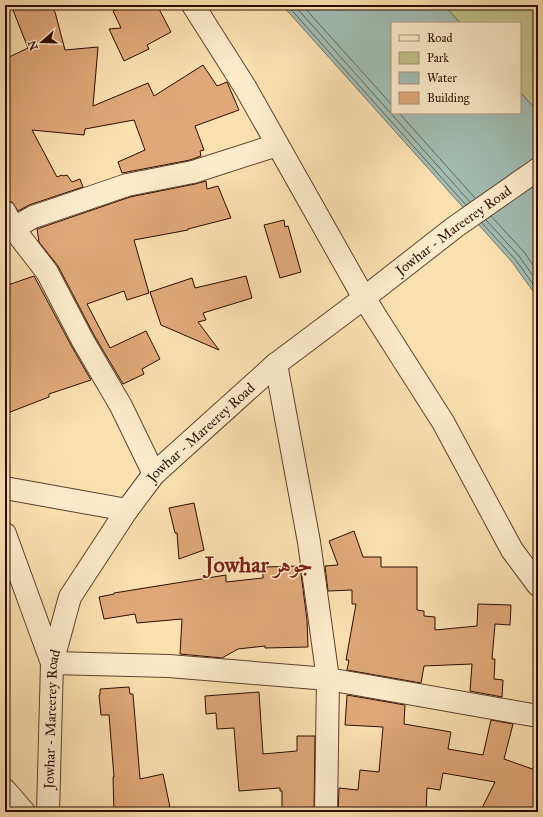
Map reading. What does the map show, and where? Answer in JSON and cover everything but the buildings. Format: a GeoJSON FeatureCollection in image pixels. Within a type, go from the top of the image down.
{"type":"FeatureCollection","features":[{"type":"Feature","properties":{"kind":"street"},"geometry":{"type":"LineString","coordinates":[[193,5],[245,87],[364,298],[443,422],[512,550],[538,585]]}},
{"type":"Feature","properties":{"kind":"street"},"geometry":{"type":"LineString","coordinates":[[154,474],[121,406],[83,341],[48,272],[8,225],[127,185],[193,172],[277,145]]}},
{"type":"Feature","properties":{"kind":"street","name":"Jowhar - Mareerey Road"},"geometry":{"type":"LineString","coordinates":[[48,812],[52,663],[70,597],[127,510],[154,474],[276,364],[455,227],[538,169]]}},
{"type":"Feature","properties":{"kind":"street"},"geometry":{"type":"LineString","coordinates":[[276,364],[309,542],[328,679],[326,812]]}},
{"type":"Feature","properties":{"kind":"street"},"geometry":{"type":"LineString","coordinates":[[5,488],[127,510]]}},
{"type":"Feature","properties":{"kind":"street"},"geometry":{"type":"LineString","coordinates":[[5,534],[52,663],[169,666],[328,679],[538,716]]}},
{"type":"Feature","properties":{"kind":"street"},"geometry":{"type":"LineString","coordinates":[[5,790],[24,812]]}},
{"type":"Feature","properties":{"kind":"green space"},"geometry":{"type":"Polygon","coordinates":[[[444,5],[538,5],[538,112],[521,93],[521,22],[459,22],[444,5]]]}},
{"type":"Feature","properties":{"kind":"water"},"geometry":{"type":"Polygon","coordinates":[[[282,5],[444,5],[459,22],[391,22],[391,114],[521,114],[521,93],[538,112],[538,298],[512,262],[282,5]]]}},
{"type":"Feature","properties":{"kind":"district","name":"Jowhar جوهر"},"geometry":{"type":"Point","coordinates":[259,564]}}]}
